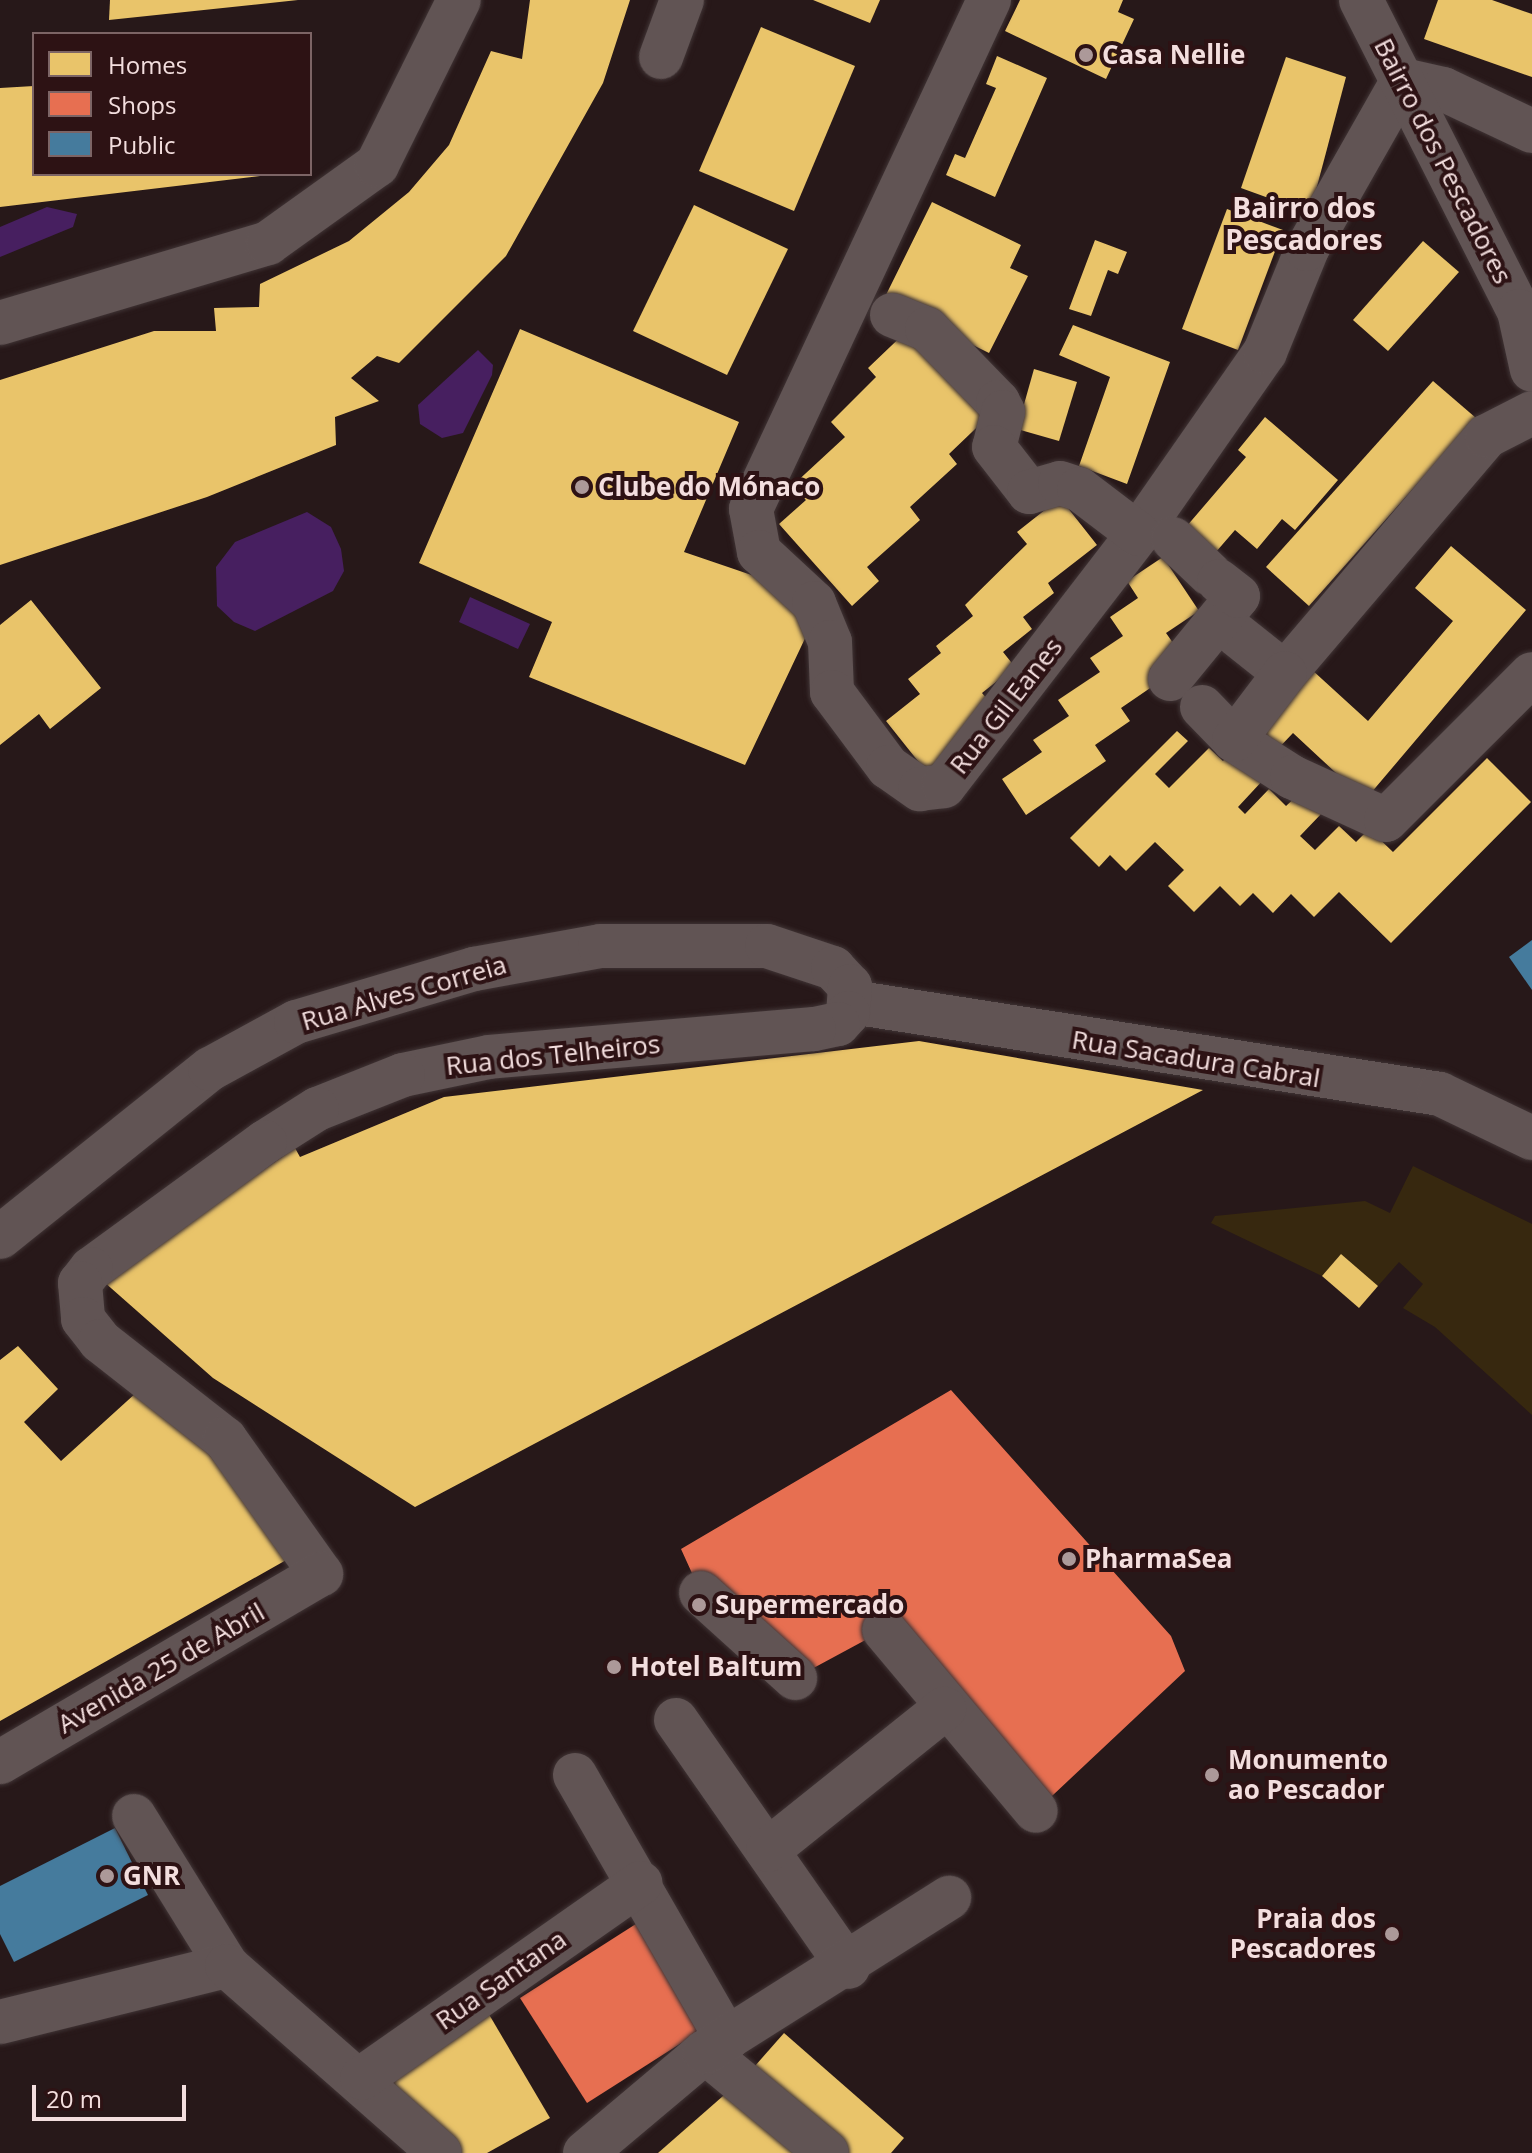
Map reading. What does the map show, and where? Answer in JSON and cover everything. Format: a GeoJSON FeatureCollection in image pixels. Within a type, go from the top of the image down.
{"type":"FeatureCollection","features":[{"type":"Feature","properties":{"kind":"street"},"geometry":{"type":"LineString","coordinates":[[0,323],[268,243],[377,165],[459,0]]}},
{"type":"Feature","properties":{"kind":"street"},"geometry":{"type":"LineString","coordinates":[[662,54],[682,0]]}},
{"type":"Feature","properties":{"kind":"street","name":"Rua Gil Eanes"},"geometry":{"type":"LineString","coordinates":[[989,0],[751,509],[759,552],[814,603],[830,642],[832,692],[888,767],[920,789],[944,786],[1156,536],[1265,352],[1307,249],[1403,80]]}},
{"type":"Feature","properties":{"kind":"street","name":"Bairro dos Pescadores"},"geometry":{"type":"LineString","coordinates":[[1361,0],[1519,311],[1532,370]]}},
{"type":"Feature","properties":{"kind":"street"},"geometry":{"type":"LineString","coordinates":[[1403,80],[1443,89],[1532,131]]}},
{"type":"Feature","properties":{"kind":"street"},"geometry":{"type":"LineString","coordinates":[[892,315],[927,329],[998,402],[1003,412],[994,447],[1029,492],[1060,483],[1079,489],[1156,536],[1238,596],[1186,693],[1234,740],[1292,777],[1386,820],[1532,674]]}},
{"type":"Feature","properties":{"kind":"street"},"geometry":{"type":"LineString","coordinates":[[1234,740],[1285,673],[1487,436],[1532,413]]}},
{"type":"Feature","properties":{"kind":"street"},"geometry":{"type":"LineString","coordinates":[[1237,635],[1285,673]]}},
{"type":"Feature","properties":{"kind":"street","name":"Rua Alves Correia"},"geometry":{"type":"LineString","coordinates":[[0,1237],[210,1069],[296,1022],[474,969],[600,946],[767,946],[833,968],[850,986],[852,1002]]}},
{"type":"Feature","properties":{"kind":"street","name":"Rua Sacadura Cabral"},"geometry":{"type":"LineString","coordinates":[[852,1002],[1440,1094],[1532,1138]]}},
{"type":"Feature","properties":{"kind":"street","name":"Rua dos Telheiros"},"geometry":{"type":"LineString","coordinates":[[321,1574],[225,1439],[100,1341],[78,1298],[91,1269],[265,1142],[317,1109],[403,1075],[489,1057],[814,1029],[838,1024],[852,1002]]}},
{"type":"Feature","properties":{"kind":"street","name":"Avenida 25 de Abril"},"geometry":{"type":"LineString","coordinates":[[0,1762],[321,1574]]}},
{"type":"Feature","properties":{"kind":"street"},"geometry":{"type":"LineString","coordinates":[[701,1593],[795,1678]]}},
{"type":"Feature","properties":{"kind":"street"},"geometry":{"type":"LineString","coordinates":[[884,1630],[944,1709],[1036,1811]]}},
{"type":"Feature","properties":{"kind":"street"},"geometry":{"type":"LineString","coordinates":[[768,1850],[944,1709]]}},
{"type":"Feature","properties":{"kind":"street"},"geometry":{"type":"LineString","coordinates":[[676,1720],[848,1967]]}},
{"type":"Feature","properties":{"kind":"street"},"geometry":{"type":"LineString","coordinates":[[575,1775],[641,1883],[716,2045],[827,2153]]}},
{"type":"Feature","properties":{"kind":"street"},"geometry":{"type":"LineString","coordinates":[[134,1816],[227,1966],[362,2078],[440,2153]]}},
{"type":"Feature","properties":{"kind":"street","name":"Rua Santana"},"geometry":{"type":"LineString","coordinates":[[362,2078],[641,1883]]}},
{"type":"Feature","properties":{"kind":"street"},"geometry":{"type":"LineString","coordinates":[[585,2153],[716,2045],[848,1967],[949,1898]]}},
{"type":"Feature","properties":{"kind":"street"},"geometry":{"type":"LineString","coordinates":[[0,2022],[227,1966]]}},
{"type":"Feature","properties":{"kind":"shaded area"},"geometry":{"type":"Polygon","coordinates":[[[47,207],[77,214],[73,227],[0,257],[0,227],[47,207]]]}},
{"type":"Feature","properties":{"kind":"shaded area"},"geometry":{"type":"Polygon","coordinates":[[[478,350],[493,365],[492,375],[463,433],[442,438],[420,424],[418,405],[478,350]]]}},
{"type":"Feature","properties":{"kind":"shaded area"},"geometry":{"type":"Polygon","coordinates":[[[307,512],[331,527],[341,549],[344,571],[333,591],[255,631],[234,622],[217,606],[216,567],[235,542],[307,512]]]}},
{"type":"Feature","properties":{"kind":"shaded area"},"geometry":{"type":"Polygon","coordinates":[[[470,597],[530,624],[518,649],[459,622],[470,597]]]}},
{"type":"Feature","properties":{"kind":"shaded area"},"geometry":{"type":"Polygon","coordinates":[[[1413,1166],[1532,1224],[1532,1415],[1435,1327],[1403,1308],[1423,1284],[1399,1262],[1378,1286],[1341,1254],[1322,1276],[1211,1223],[1215,1216],[1365,1201],[1390,1213],[1413,1166]]]}},
{"type":"Feature","properties":{"kind":"building: Homes"},"geometry":{"type":"Polygon","coordinates":[[[110,0],[298,0],[109,20],[110,0]]]}},
{"type":"Feature","properties":{"kind":"building: Homes"},"geometry":{"type":"Polygon","coordinates":[[[530,0],[630,0],[603,83],[506,256],[399,363],[377,356],[351,378],[379,401],[335,417],[336,445],[207,497],[0,565],[0,380],[154,331],[216,331],[214,308],[259,307],[260,284],[349,241],[409,192],[449,145],[491,51],[522,59],[530,0]]]}},
{"type":"Feature","properties":{"kind":"building: Homes"},"geometry":{"type":"Polygon","coordinates":[[[813,0],[880,0],[870,23],[813,0]]]}},
{"type":"Feature","properties":{"kind":"building: Homes","name":"Casa Nellie"},"geometry":{"type":"Polygon","coordinates":[[[1020,0],[1123,0],[1118,12],[1134,19],[1106,79],[1005,31],[1020,0]]]}},
{"type":"Feature","properties":{"kind":"building: Homes"},"geometry":{"type":"Polygon","coordinates":[[[1438,0],[1492,0],[1532,14],[1532,77],[1424,39],[1438,0]]]}},
{"type":"Feature","properties":{"kind":"building: Homes"},"geometry":{"type":"Polygon","coordinates":[[[761,27],[855,66],[794,211],[699,171],[761,27]]]}},
{"type":"Feature","properties":{"kind":"building: Homes"},"geometry":{"type":"Polygon","coordinates":[[[997,56],[1047,78],[995,197],[946,175],[955,154],[965,158],[996,88],[986,84],[997,56]]]}},
{"type":"Feature","properties":{"kind":"building: Homes"},"geometry":{"type":"Polygon","coordinates":[[[1286,57],[1346,77],[1310,213],[1241,188],[1286,57]]]}},
{"type":"Feature","properties":{"kind":"building: Homes"},"geometry":{"type":"Polygon","coordinates":[[[32,86],[32,176],[260,176],[0,207],[0,88],[32,86]]]}},
{"type":"Feature","properties":{"kind":"building: Homes"},"geometry":{"type":"Polygon","coordinates":[[[932,202],[1021,245],[1010,268],[1028,276],[989,353],[883,301],[932,202]]]}},
{"type":"Feature","properties":{"kind":"building: Homes"},"geometry":{"type":"Polygon","coordinates":[[[694,205],[788,249],[727,375],[633,331],[694,205]]]}},
{"type":"Feature","properties":{"kind":"building: Homes"},"geometry":{"type":"Polygon","coordinates":[[[1227,209],[1283,230],[1238,350],[1182,329],[1227,209]]]}},
{"type":"Feature","properties":{"kind":"building: Homes"},"geometry":{"type":"Polygon","coordinates":[[[1095,240],[1127,252],[1118,274],[1108,270],[1091,316],[1069,309],[1095,240]]]}},
{"type":"Feature","properties":{"kind":"building: Homes"},"geometry":{"type":"Polygon","coordinates":[[[1423,241],[1459,272],[1388,351],[1353,320],[1423,241]]]}},
{"type":"Feature","properties":{"kind":"building: Homes"},"geometry":{"type":"Polygon","coordinates":[[[913,325],[994,411],[949,454],[957,464],[910,507],[920,520],[867,567],[879,581],[852,606],[779,524],[806,500],[792,486],[845,437],[831,422],[876,377],[868,368],[913,325]]]}},
{"type":"Feature","properties":{"kind":"building: Homes"},"geometry":{"type":"Polygon","coordinates":[[[1073,325],[1170,362],[1127,484],[1079,466],[1110,377],[1059,355],[1073,325]]]}},
{"type":"Feature","properties":{"kind":"building: Homes","name":"Clube do Mónaco"},"geometry":{"type":"Polygon","coordinates":[[[520,329],[739,422],[684,552],[772,582],[809,630],[745,765],[529,677],[552,622],[419,563],[520,329]]]}},
{"type":"Feature","properties":{"kind":"building: Homes"},"geometry":{"type":"Polygon","coordinates":[[[1034,369],[1077,382],[1059,441],[1017,429],[1034,369]]]}},
{"type":"Feature","properties":{"kind":"building: Homes"},"geometry":{"type":"Polygon","coordinates":[[[1433,381],[1476,418],[1309,606],[1266,567],[1433,381]]]}},
{"type":"Feature","properties":{"kind":"building: Homes"},"geometry":{"type":"Polygon","coordinates":[[[1265,417],[1338,480],[1295,530],[1282,519],[1257,549],[1235,530],[1209,560],[1180,534],[1246,457],[1238,450],[1265,417]]]}},
{"type":"Feature","properties":{"kind":"building: Homes"},"geometry":{"type":"Polygon","coordinates":[[[1060,498],[1097,545],[1048,583],[1054,593],[1023,617],[1032,629],[1003,652],[1015,667],[982,693],[993,706],[929,775],[886,721],[920,694],[908,679],[941,653],[936,646],[973,616],[965,605],[1027,544],[1017,532],[1060,498]]]}},
{"type":"Feature","properties":{"kind":"building: Homes"},"geometry":{"type":"Polygon","coordinates":[[[1451,546],[1526,610],[1365,800],[1293,733],[1272,755],[1251,734],[1311,669],[1368,721],[1453,621],[1415,588],[1451,546]]]}},
{"type":"Feature","properties":{"kind":"building: Homes"},"geometry":{"type":"Polygon","coordinates":[[[1163,557],[1199,611],[1166,633],[1178,650],[1150,669],[1159,682],[1121,708],[1130,721],[1095,745],[1106,761],[1026,815],[1002,779],[1042,752],[1033,740],[1069,716],[1058,700],[1100,672],[1090,658],[1123,636],[1110,617],[1138,598],[1127,581],[1163,557]]]}},
{"type":"Feature","properties":{"kind":"building: Homes"},"geometry":{"type":"Polygon","coordinates":[[[31,600],[101,688],[50,729],[39,714],[0,745],[0,625],[31,600]]]}},
{"type":"Feature","properties":{"kind":"building: Homes"},"geometry":{"type":"Polygon","coordinates":[[[1177,731],[1188,741],[1155,774],[1169,788],[1209,748],[1223,761],[1234,749],[1264,779],[1238,807],[1245,814],[1269,789],[1286,806],[1301,792],[1322,813],[1300,836],[1315,850],[1339,826],[1356,842],[1369,829],[1393,852],[1487,758],[1531,802],[1391,943],[1339,892],[1314,917],[1291,894],[1273,913],[1253,893],[1240,906],[1220,886],[1194,912],[1168,886],[1184,870],[1155,842],[1126,871],[1110,855],[1099,867],[1070,838],[1177,731]]]}},
{"type":"Feature","properties":{"kind":"building: Homes"},"geometry":{"type":"Polygon","coordinates":[[[919,1041],[1203,1090],[415,1507],[213,1378],[103,1281],[295,1148],[300,1157],[444,1097],[919,1041]]]}},
{"type":"Feature","properties":{"kind":"building: Homes"},"geometry":{"type":"Polygon","coordinates":[[[1341,1254],[1378,1286],[1359,1308],[1322,1276],[1341,1254]]]}},
{"type":"Feature","properties":{"kind":"building: Homes"},"geometry":{"type":"Polygon","coordinates":[[[18,1346],[58,1389],[24,1422],[61,1461],[137,1392],[202,1445],[288,1559],[0,1721],[0,1360],[18,1346]]]}},
{"type":"Feature","properties":{"kind":"building: Homes"},"geometry":{"type":"Polygon","coordinates":[[[487,2011],[550,2118],[487,2153],[453,2153],[386,2080],[487,2011]]]}},
{"type":"Feature","properties":{"kind":"building: Homes"},"geometry":{"type":"Polygon","coordinates":[[[784,2033],[904,2138],[891,2153],[837,2153],[748,2074],[784,2033]]]}},
{"type":"Feature","properties":{"kind":"building: Homes"},"geometry":{"type":"Polygon","coordinates":[[[739,2082],[814,2153],[658,2153],[739,2082]]]}},
{"type":"Feature","properties":{"kind":"building: Shops"},"geometry":{"type":"Polygon","coordinates":[[[951,1390],[1171,1636],[1185,1671],[1036,1811],[884,1630],[795,1678],[701,1593],[681,1549],[951,1390]]]}},
{"type":"Feature","properties":{"kind":"building: Shops"},"geometry":{"type":"Polygon","coordinates":[[[639,1922],[705,2028],[587,2103],[520,1998],[639,1922]]]}},
{"type":"Feature","properties":{"kind":"building: Public"},"geometry":{"type":"Polygon","coordinates":[[[1532,940],[1532,990],[1509,957],[1532,940]]]}},
{"type":"Feature","properties":{"kind":"building: Public"},"geometry":{"type":"Polygon","coordinates":[[[115,1828],[148,1895],[14,1962],[0,1934],[0,1886],[115,1828]]]}},
{"type":"Feature","properties":{"kind":"place","name":"Casa Nellie"},"geometry":{"type":"Point","coordinates":[1086,55]}},
{"type":"Feature","properties":{"kind":"place","name":"Clube do Mónaco"},"geometry":{"type":"Point","coordinates":[582,487]}},
{"type":"Feature","properties":{"kind":"place","name":"PharmaSea"},"geometry":{"type":"Point","coordinates":[1069,1559]}},
{"type":"Feature","properties":{"kind":"place","name":"Supermercado"},"geometry":{"type":"Point","coordinates":[699,1605]}},
{"type":"Feature","properties":{"kind":"place","name":"Hotel Baltum"},"geometry":{"type":"Point","coordinates":[614,1667]}},
{"type":"Feature","properties":{"kind":"place","name":"Monumento ao Pescador"},"geometry":{"type":"Point","coordinates":[1212,1775]}},
{"type":"Feature","properties":{"kind":"place","name":"GNR"},"geometry":{"type":"Point","coordinates":[107,1876]}},
{"type":"Feature","properties":{"kind":"place","name":"Praia dos Pescadores"},"geometry":{"type":"Point","coordinates":[1392,1934]}},
{"type":"Feature","properties":{"kind":"district","name":"Bairro dos Pescadores"},"geometry":{"type":"Point","coordinates":[1304,223]}}]}
